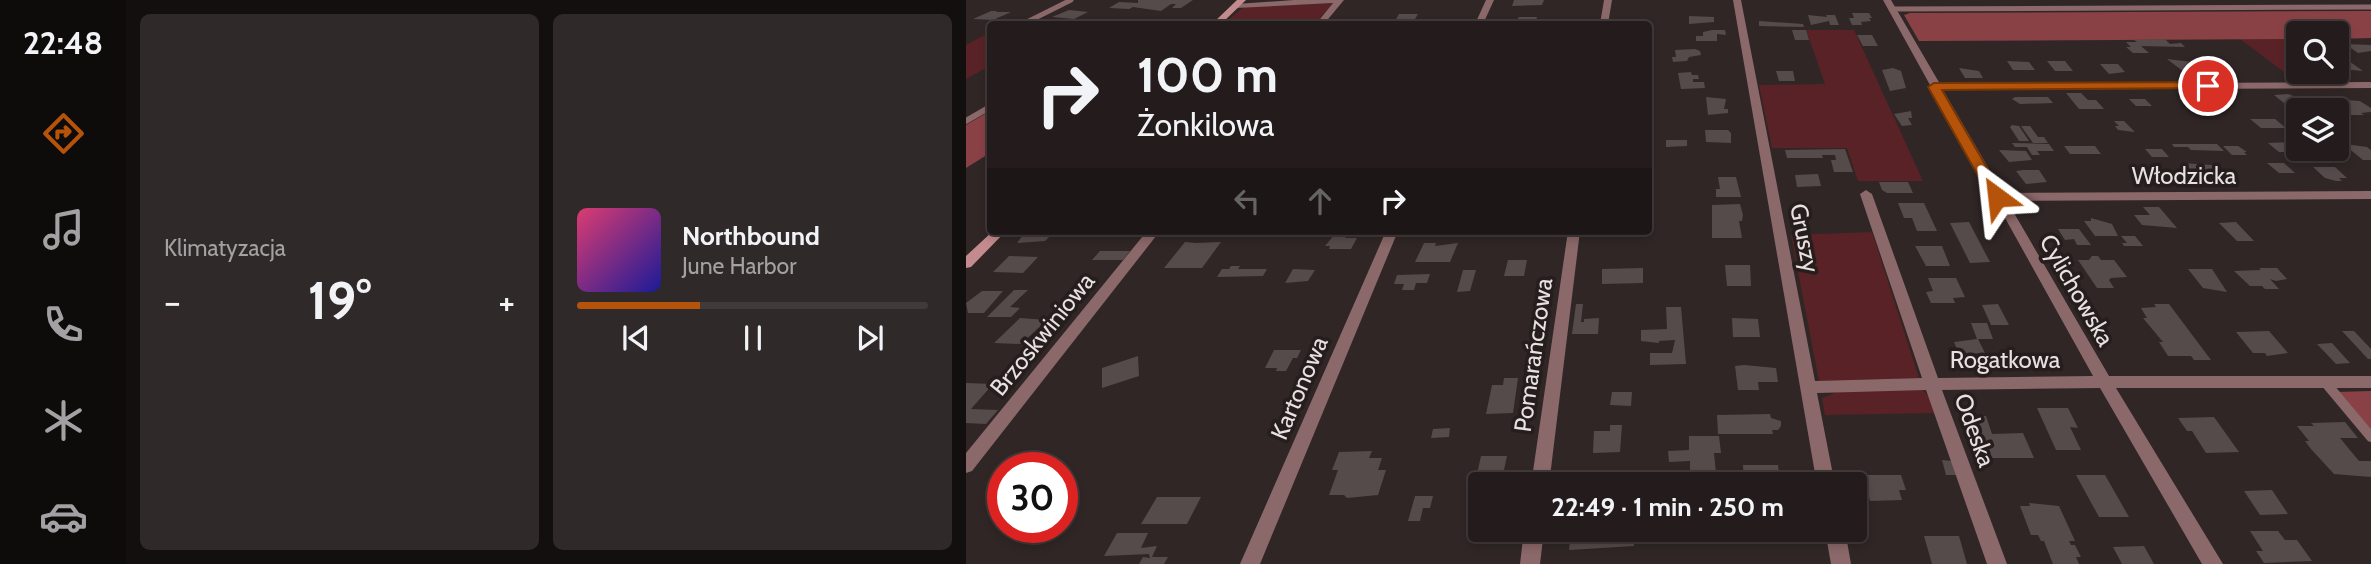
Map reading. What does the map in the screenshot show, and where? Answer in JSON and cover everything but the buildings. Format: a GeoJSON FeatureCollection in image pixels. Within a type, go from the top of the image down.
{"type":"FeatureCollection","features":[{"type":"Feature","properties":{"kind":"street"},"geometry":{"type":"LineString","coordinates":[[1219,21],[1239,3],[1337,0]]}},
{"type":"Feature","properties":{"kind":"street"},"geometry":{"type":"LineString","coordinates":[[1322,21],[1337,0]]}},
{"type":"Feature","properties":{"kind":"street"},"geometry":{"type":"LineString","coordinates":[[1480,21],[1490,0]]}},
{"type":"Feature","properties":{"kind":"street"},"geometry":{"type":"LineString","coordinates":[[1604,21],[1608,0]]}},
{"type":"Feature","properties":{"kind":"street","name":"Gruszy"},"geometry":{"type":"LineString","coordinates":[[1737,0],[1824,472]]}},
{"type":"Feature","properties":{"kind":"street","name":"Cylichowska"},"geometry":{"type":"LineString","coordinates":[[1889,4],[1997,197],[2213,564]]}},
{"type":"Feature","properties":{"kind":"street"},"geometry":{"type":"LineString","coordinates":[[1934,87],[2371,85]]}},
{"type":"Feature","properties":{"kind":"street","name":"Odeska"},"geometry":{"type":"LineString","coordinates":[[1866,194],[1879,239],[1931,384],[1949,425],[1997,564]]}},
{"type":"Feature","properties":{"kind":"street","name":"Włodzicka"},"geometry":{"type":"LineString","coordinates":[[1997,197],[2371,195]]}},
{"type":"Feature","properties":{"kind":"street"},"geometry":{"type":"LineString","coordinates":[[966,264],[996,235]]}},
{"type":"Feature","properties":{"kind":"street","name":"Brzoskwiniowa"},"geometry":{"type":"LineString","coordinates":[[966,466],[1151,235]]}},
{"type":"Feature","properties":{"kind":"street","name":"Kartonowa"},"geometry":{"type":"LineString","coordinates":[[1250,564],[1390,235]]}},
{"type":"Feature","properties":{"kind":"street","name":"Pomarańczowa"},"geometry":{"type":"LineString","coordinates":[[1542,472],[1573,235]]}},
{"type":"Feature","properties":{"kind":"street","name":"Rogatkowa"},"geometry":{"type":"LineString","coordinates":[[1808,387],[2371,382]]}},
{"type":"Feature","properties":{"kind":"street"},"geometry":{"type":"LineString","coordinates":[[1530,564],[1533,542]]}},
{"type":"Feature","properties":{"kind":"street"},"geometry":{"type":"LineString","coordinates":[[1837,542],[1841,564]]}},
{"type":"Feature","properties":{"kind":"lane"},"geometry":{"type":"LineString","coordinates":[[1029,21],[1071,0]]}},
{"type":"Feature","properties":{"kind":"lane"},"geometry":{"type":"LineString","coordinates":[[1889,4],[2371,7]]}},
{"type":"Feature","properties":{"kind":"lane"},"geometry":{"type":"LineString","coordinates":[[966,121],[987,109]]}},
{"type":"Feature","properties":{"kind":"lane"},"geometry":{"type":"LineString","coordinates":[[2325,382],[2371,437]]}},
{"type":"Feature","properties":{"kind":"shaded area"},"geometry":{"type":"Polygon","coordinates":[[[1333,3],[1318,21],[1227,21],[1244,7],[1333,3]]]}},
{"type":"Feature","properties":{"kind":"shaded area"},"geometry":{"type":"Polygon","coordinates":[[[2371,11],[2371,38],[2349,39],[2349,21],[2286,21],[2286,39],[1919,41],[1904,15],[2371,11]]]}},
{"type":"Feature","properties":{"kind":"shaded area"},"geometry":{"type":"Polygon","coordinates":[[[1806,30],[1854,30],[1923,181],[1858,181],[1847,148],[1772,148],[1759,85],[1825,84],[1806,30]]]}},
{"type":"Feature","properties":{"kind":"shaded area"},"geometry":{"type":"Polygon","coordinates":[[[987,34],[987,68],[966,79],[966,45],[987,34]]]}},
{"type":"Feature","properties":{"kind":"shaded area"},"geometry":{"type":"Polygon","coordinates":[[[2240,39],[2286,40],[2286,74],[2240,39]]]}},
{"type":"Feature","properties":{"kind":"shaded area"},"geometry":{"type":"Polygon","coordinates":[[[987,113],[987,155],[966,168],[966,125],[987,113]]]}},
{"type":"Feature","properties":{"kind":"shaded area"},"geometry":{"type":"Polygon","coordinates":[[[1872,232],[1919,378],[1819,381],[1791,235],[1872,232]]]}},
{"type":"Feature","properties":{"kind":"shaded area"},"geometry":{"type":"Polygon","coordinates":[[[1920,388],[1931,398],[1938,413],[1825,415],[1822,398],[1840,391],[1920,388]]]}},
{"type":"Feature","properties":{"kind":"shaded area"},"geometry":{"type":"Polygon","coordinates":[[[2371,391],[2371,432],[2336,392],[2371,391]]]}},
{"type":"Feature","properties":{"kind":"route"},"geometry":{"type":"LineString","coordinates":[[1997,197],[1934,87],[2208,86]]}}]}
